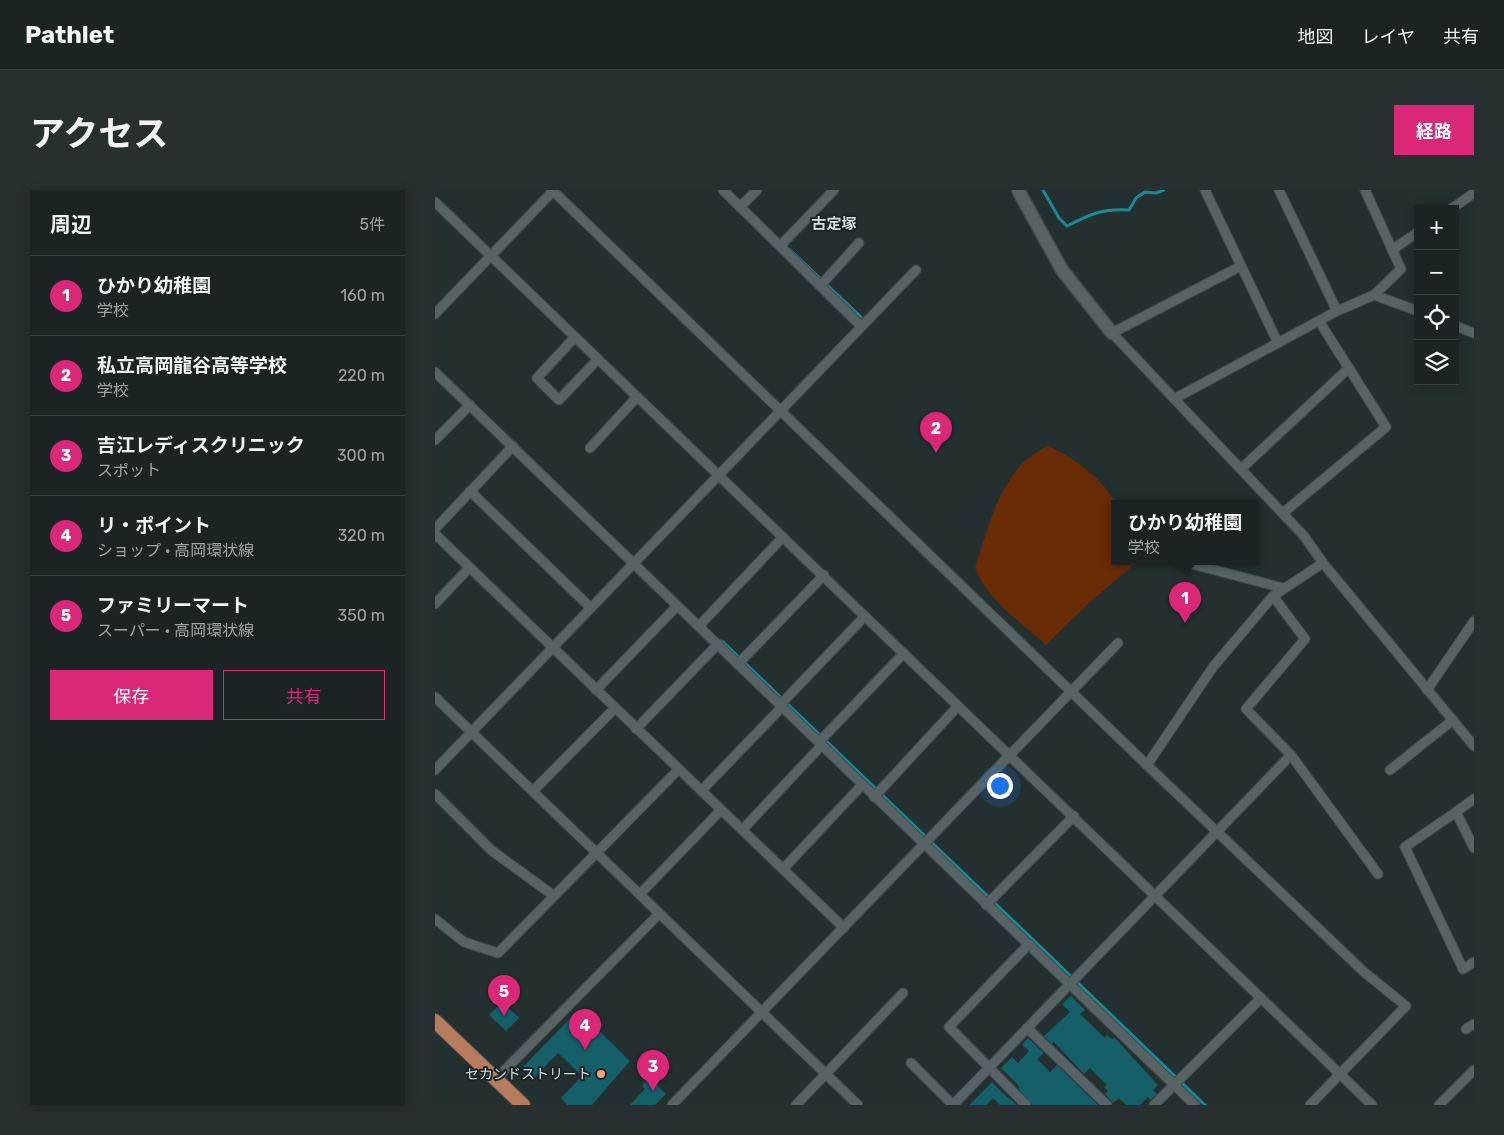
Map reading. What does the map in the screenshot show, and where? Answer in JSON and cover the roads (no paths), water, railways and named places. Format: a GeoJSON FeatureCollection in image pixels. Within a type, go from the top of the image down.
{"type":"FeatureCollection","features":[{"type":"Feature","properties":{"kind":"main road"},"geometry":{"type":"LineString","coordinates":[[435,1022],[523,1105]]}},
{"type":"Feature","properties":{"kind":"street"},"geometry":{"type":"LineString","coordinates":[[435,314],[553,190],[1147,765],[1364,972],[1406,1006],[1311,1105]]}},
{"type":"Feature","properties":{"kind":"street"},"geometry":{"type":"LineString","coordinates":[[723,190],[861,326]]}},
{"type":"Feature","properties":{"kind":"street"},"geometry":{"type":"LineString","coordinates":[[740,207],[757,190]]}},
{"type":"Feature","properties":{"kind":"street"},"geometry":{"type":"LineString","coordinates":[[780,246],[834,190]]}},
{"type":"Feature","properties":{"kind":"street"},"geometry":{"type":"LineString","coordinates":[[1018,190],[1062,270],[1113,333],[1304,536],[1323,563],[1474,746]]}},
{"type":"Feature","properties":{"kind":"street"},"geometry":{"type":"LineString","coordinates":[[1205,190],[1278,343]]}},
{"type":"Feature","properties":{"kind":"street"},"geometry":{"type":"LineString","coordinates":[[1279,190],[1337,311]]}},
{"type":"Feature","properties":{"kind":"street"},"geometry":{"type":"LineString","coordinates":[[1174,399],[1337,311],[1374,295],[1401,269],[1365,190]]}},
{"type":"Feature","properties":{"kind":"street"},"geometry":{"type":"LineString","coordinates":[[1457,205],[1474,193]]}},
{"type":"Feature","properties":{"kind":"street"},"geometry":{"type":"LineString","coordinates":[[435,202],[958,706],[1010,753],[1373,1105]]}},
{"type":"Feature","properties":{"kind":"street"},"geometry":{"type":"LineString","coordinates":[[1392,250],[1414,235]]}},
{"type":"Feature","properties":{"kind":"street"},"geometry":{"type":"LineString","coordinates":[[820,286],[859,243]]}},
{"type":"Feature","properties":{"kind":"street"},"geometry":{"type":"LineString","coordinates":[[1113,333],[1241,266]]}},
{"type":"Feature","properties":{"kind":"street"},"geometry":{"type":"LineString","coordinates":[[435,770],[720,476],[779,410],[916,270]]}},
{"type":"Feature","properties":{"kind":"street"},"geometry":{"type":"LineString","coordinates":[[1374,295],[1414,310]]}},
{"type":"Feature","properties":{"kind":"street"},"geometry":{"type":"LineString","coordinates":[[1283,513],[1386,427],[1319,321]]}},
{"type":"Feature","properties":{"kind":"street"},"geometry":{"type":"LineString","coordinates":[[1459,327],[1474,333]]}},
{"type":"Feature","properties":{"kind":"street"},"geometry":{"type":"LineString","coordinates":[[575,337],[537,378],[559,400],[598,359]]}},
{"type":"Feature","properties":{"kind":"street"},"geometry":{"type":"LineString","coordinates":[[1241,469],[1349,368]]}},
{"type":"Feature","properties":{"kind":"street"},"geometry":{"type":"LineString","coordinates":[[435,372],[677,606],[718,644],[741,661],[822,740],[863,785],[878,793],[927,840],[990,902],[1029,944],[1073,981],[1178,1081],[1195,1105]]}},
{"type":"Feature","properties":{"kind":"street"},"geometry":{"type":"LineString","coordinates":[[590,448],[637,396]]}},
{"type":"Feature","properties":{"kind":"street"},"geometry":{"type":"LineString","coordinates":[[435,440],[471,405]]}},
{"type":"Feature","properties":{"kind":"street"},"geometry":{"type":"LineString","coordinates":[[435,529],[513,446]]}},
{"type":"Feature","properties":{"kind":"street"},"geometry":{"type":"LineString","coordinates":[[470,491],[591,608]]}},
{"type":"Feature","properties":{"kind":"street"},"geometry":{"type":"LineString","coordinates":[[435,534],[844,928]]}},
{"type":"Feature","properties":{"kind":"street"},"geometry":{"type":"LineString","coordinates":[[699,626],[783,537]]}},
{"type":"Feature","properties":{"kind":"street"},"geometry":{"type":"LineString","coordinates":[[1147,765],[1213,667],[1273,596],[1323,563]]}},
{"type":"Feature","properties":{"kind":"street"},"geometry":{"type":"LineString","coordinates":[[1196,565],[1283,588]]}},
{"type":"Feature","properties":{"kind":"street"},"geometry":{"type":"LineString","coordinates":[[435,604],[469,568]]}},
{"type":"Feature","properties":{"kind":"street"},"geometry":{"type":"LineString","coordinates":[[741,661],[824,575]]}},
{"type":"Feature","properties":{"kind":"street"},"geometry":{"type":"LineString","coordinates":[[1273,596],[1305,639],[1246,709],[1291,755],[1378,874]]}},
{"type":"Feature","properties":{"kind":"street"},"geometry":{"type":"LineString","coordinates":[[595,690],[677,606]]}},
{"type":"Feature","properties":{"kind":"street"},"geometry":{"type":"LineString","coordinates":[[702,790],[865,616]]}},
{"type":"Feature","properties":{"kind":"street"},"geometry":{"type":"LineString","coordinates":[[1427,690],[1474,621]]}},
{"type":"Feature","properties":{"kind":"street"},"geometry":{"type":"LineString","coordinates":[[672,1105],[1118,643]]}},
{"type":"Feature","properties":{"kind":"street"},"geometry":{"type":"LineString","coordinates":[[637,730],[718,644]]}},
{"type":"Feature","properties":{"kind":"street"},"geometry":{"type":"LineString","coordinates":[[743,829],[822,740],[904,653]]}},
{"type":"Feature","properties":{"kind":"street"},"geometry":{"type":"LineString","coordinates":[[435,697],[858,1105]]}},
{"type":"Feature","properties":{"kind":"street"},"geometry":{"type":"LineString","coordinates":[[878,793],[958,706]]}},
{"type":"Feature","properties":{"kind":"street"},"geometry":{"type":"LineString","coordinates":[[533,791],[615,708]]}},
{"type":"Feature","properties":{"kind":"street"},"geometry":{"type":"LineString","coordinates":[[1390,770],[1453,720]]}},
{"type":"Feature","properties":{"kind":"street"},"geometry":{"type":"LineString","coordinates":[[911,1063],[953,1105],[1291,755]]}},
{"type":"Feature","properties":{"kind":"street"},"geometry":{"type":"LineString","coordinates":[[435,919],[464,942],[498,953],[678,770]]}},
{"type":"Feature","properties":{"kind":"street"},"geometry":{"type":"LineString","coordinates":[[783,869],[863,785]]}},
{"type":"Feature","properties":{"kind":"street"},"geometry":{"type":"LineString","coordinates":[[435,794],[491,850],[554,896]]}},
{"type":"Feature","properties":{"kind":"street"},"geometry":{"type":"LineString","coordinates":[[1474,799],[1405,847],[1463,969],[1474,962]]}},
{"type":"Feature","properties":{"kind":"street"},"geometry":{"type":"LineString","coordinates":[[640,894],[721,810]]}},
{"type":"Feature","properties":{"kind":"street"},"geometry":{"type":"LineString","coordinates":[[1456,812],[1474,848]]}},
{"type":"Feature","properties":{"kind":"street"},"geometry":{"type":"LineString","coordinates":[[990,902],[1075,816]]}},
{"type":"Feature","properties":{"kind":"street"},"geometry":{"type":"LineString","coordinates":[[495,1079],[659,914]]}},
{"type":"Feature","properties":{"kind":"street"},"geometry":{"type":"LineString","coordinates":[[1026,1105],[949,1027],[1029,944]]}},
{"type":"Feature","properties":{"kind":"street"},"geometry":{"type":"LineString","coordinates":[[796,1105],[903,993]]}},
{"type":"Feature","properties":{"kind":"street"},"geometry":{"type":"LineString","coordinates":[[1154,1105],[1261,998]]}},
{"type":"Feature","properties":{"kind":"street"},"geometry":{"type":"LineString","coordinates":[[1027,1028],[1107,1105]]}},
{"type":"Feature","properties":{"kind":"street"},"geometry":{"type":"LineString","coordinates":[[1439,1105],[1474,1070]]}},
{"type":"Feature","properties":{"kind":"waterway"},"geometry":{"type":"LineString","coordinates":[[1043,190],[1059,218],[1067,226],[1097,213],[1112,210],[1129,210],[1136,198],[1145,192],[1156,193],[1164,190]]}},
{"type":"Feature","properties":{"kind":"waterway"},"geometry":{"type":"LineString","coordinates":[[789,249],[861,317]]}},
{"type":"Feature","properties":{"kind":"waterway"},"geometry":{"type":"LineString","coordinates":[[722,641],[1205,1105]]}},
{"type":"Feature","properties":{"kind":"place","name":"私立高岡龍谷高等学校"},"geometry":{"type":"Point","coordinates":[936,453]}},
{"type":"Feature","properties":{"kind":"place","name":"ひかり幼稚園"},"geometry":{"type":"Point","coordinates":[1185,623]}},
{"type":"Feature","properties":{"kind":"place","name":"ファミリーマート"},"geometry":{"type":"Point","coordinates":[504,1016]}},
{"type":"Feature","properties":{"kind":"place","name":"リ・ポイント"},"geometry":{"type":"Point","coordinates":[585,1050]}},
{"type":"Feature","properties":{"kind":"place","name":"セカンドストリート"},"geometry":{"type":"Point","coordinates":[601,1074]}},
{"type":"Feature","properties":{"kind":"place","name":"吉江レディスクリニック"},"geometry":{"type":"Point","coordinates":[653,1091]}},
{"type":"Feature","properties":{"kind":"district","name":"古定塚"},"geometry":{"type":"Point","coordinates":[834,224]}}]}
